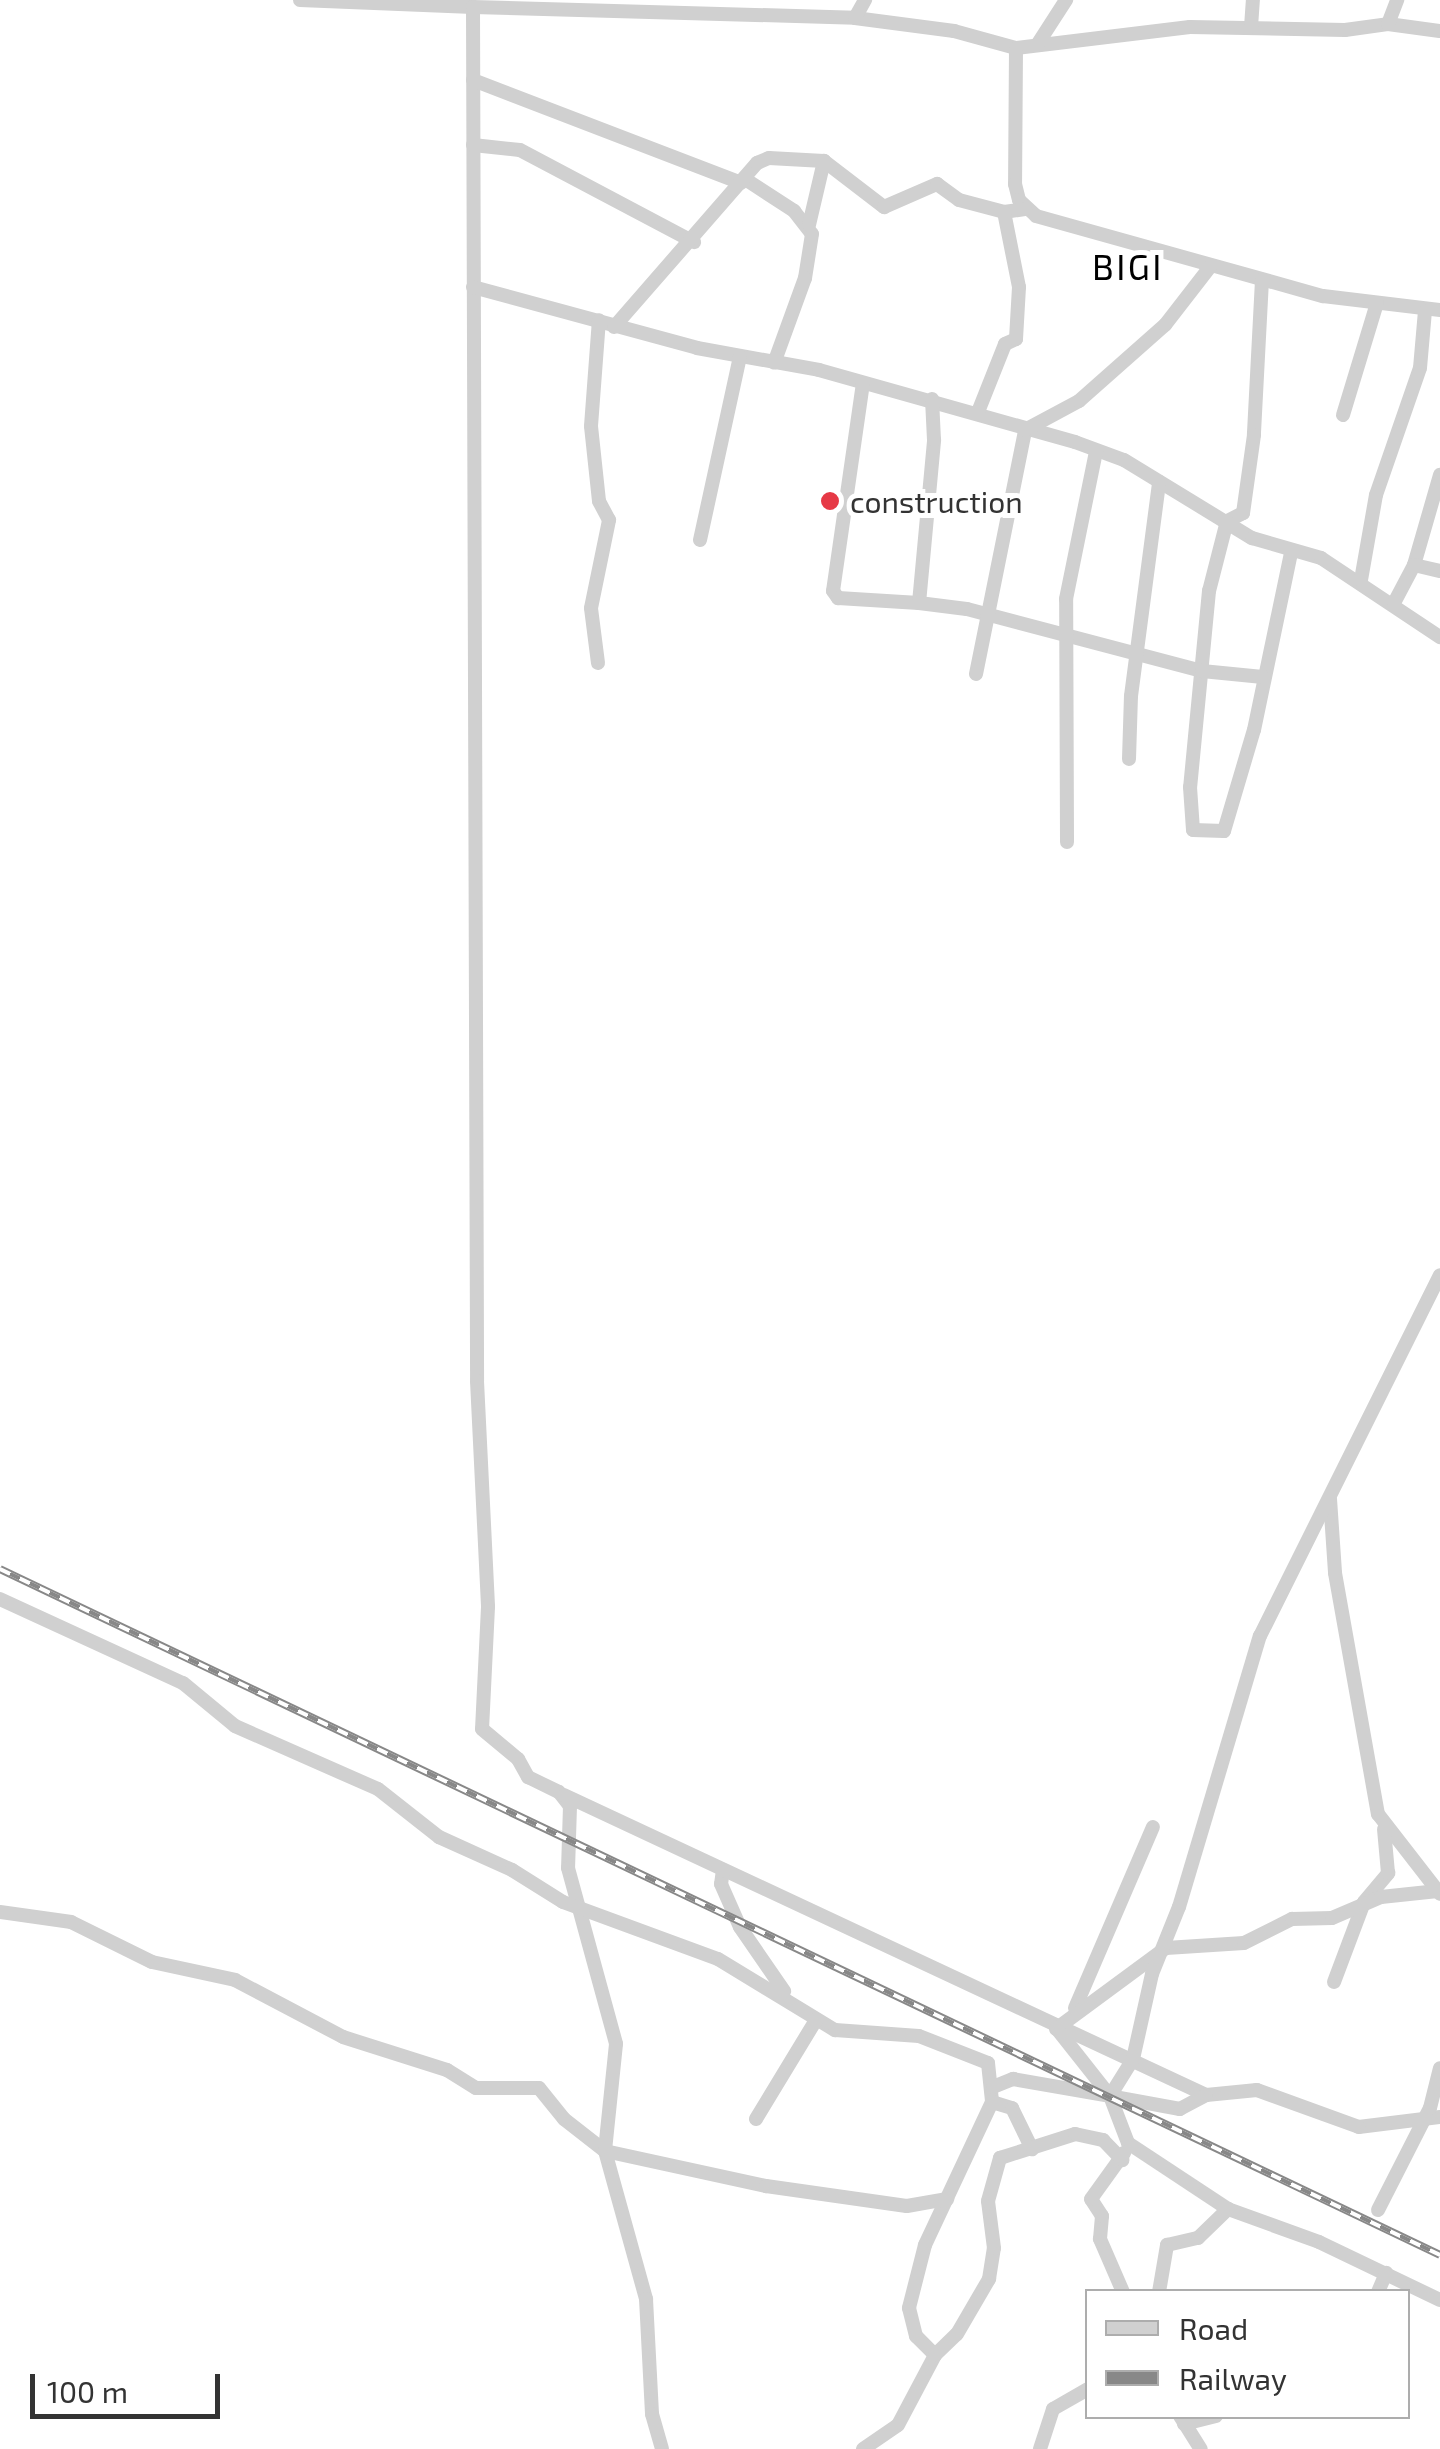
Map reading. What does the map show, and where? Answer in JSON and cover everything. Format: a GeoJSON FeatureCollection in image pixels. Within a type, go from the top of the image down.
{"type":"FeatureCollection","features":[{"type":"Feature","properties":{"kind":"street"},"geometry":{"type":"LineString","coordinates":[[300,0],[473,6],[651,6],[854,18],[954,31],[1016,48],[1113,33],[1251,27],[1388,24],[1440,31]]}},
{"type":"Feature","properties":{"kind":"street"},"geometry":{"type":"LineString","coordinates":[[854,18],[865,0]]}},
{"type":"Feature","properties":{"kind":"street"},"geometry":{"type":"LineString","coordinates":[[1037,46],[1066,0]]}},
{"type":"Feature","properties":{"kind":"street"},"geometry":{"type":"LineString","coordinates":[[1251,27],[1253,0]]}},
{"type":"Feature","properties":{"kind":"street"},"geometry":{"type":"LineString","coordinates":[[1388,24],[1397,0]]}},
{"type":"Feature","properties":{"kind":"street"},"geometry":{"type":"LineString","coordinates":[[473,6],[477,1381],[488,1607],[482,1729],[518,1758],[528,1777],[1056,2028],[1206,2094]]}},
{"type":"Feature","properties":{"kind":"street"},"geometry":{"type":"LineString","coordinates":[[1016,48],[1016,184],[1025,210]]}},
{"type":"Feature","properties":{"kind":"street"},"geometry":{"type":"LineString","coordinates":[[473,80],[743,181],[809,225]]}},
{"type":"Feature","properties":{"kind":"street"},"geometry":{"type":"LineString","coordinates":[[473,145],[520,150],[694,242]]}},
{"type":"Feature","properties":{"kind":"street"},"geometry":{"type":"LineString","coordinates":[[614,327],[694,242],[743,181],[770,158],[824,161],[884,207],[937,184],[959,200],[1004,212],[1025,210],[1262,280],[1432,311],[1420,368],[1376,495],[1361,580]]}},
{"type":"Feature","properties":{"kind":"street"},"geometry":{"type":"LineString","coordinates":[[774,363],[805,278],[809,225],[824,161]]}},
{"type":"Feature","properties":{"kind":"street"},"geometry":{"type":"LineString","coordinates":[[978,412],[1005,344],[1016,339],[1018,287],[1004,212]]}},
{"type":"Feature","properties":{"kind":"street"},"geometry":{"type":"LineString","coordinates":[[976,674],[980,633],[991,616],[1002,527],[1025,430],[1079,401],[1166,324],[1210,266]]}},
{"type":"Feature","properties":{"kind":"street"},"geometry":{"type":"LineString","coordinates":[[1262,280],[1252,455],[1243,513],[1227,522],[1213,556],[1190,787],[1193,830],[1224,831],[1291,553]]}},
{"type":"Feature","properties":{"kind":"street"},"geometry":{"type":"LineString","coordinates":[[473,287],[614,327],[932,399],[1096,451],[1227,522],[1291,553],[1320,558],[1361,580],[1440,637]]}},
{"type":"Feature","properties":{"kind":"street"},"geometry":{"type":"LineString","coordinates":[[1343,415],[1377,303]]}},
{"type":"Feature","properties":{"kind":"street"},"geometry":{"type":"LineString","coordinates":[[598,663],[591,608],[609,520],[599,501],[591,439],[599,320]]}},
{"type":"Feature","properties":{"kind":"street"},"geometry":{"type":"LineString","coordinates":[[700,540],[740,357]]}},
{"type":"Feature","properties":{"kind":"street"},"geometry":{"type":"LineString","coordinates":[[863,383],[834,590],[838,598],[919,602],[991,616],[1202,671],[1263,677]]}},
{"type":"Feature","properties":{"kind":"street"},"geometry":{"type":"LineString","coordinates":[[919,602],[934,440],[932,399]]}},
{"type":"Feature","properties":{"kind":"street"},"geometry":{"type":"LineString","coordinates":[[1067,842],[1066,599],[1096,451]]}},
{"type":"Feature","properties":{"kind":"street"},"geometry":{"type":"LineString","coordinates":[[1394,602],[1414,565],[1440,476]]}},
{"type":"Feature","properties":{"kind":"street"},"geometry":{"type":"LineString","coordinates":[[1129,759],[1159,482]]}},
{"type":"Feature","properties":{"kind":"street"},"geometry":{"type":"LineString","coordinates":[[1414,565],[1440,571]]}},
{"type":"Feature","properties":{"kind":"street"},"geometry":{"type":"LineString","coordinates":[[1110,2096],[1133,2059],[1152,1974],[1166,1948],[1260,1636],[1440,1275]]}},
{"type":"Feature","properties":{"kind":"street"},"geometry":{"type":"LineString","coordinates":[[1332,1489],[1335,1573],[1384,1829],[1388,1872],[1364,1902],[1334,1982]]}},
{"type":"Feature","properties":{"kind":"street"},"geometry":{"type":"LineString","coordinates":[[0,1599],[183,1683],[235,1726],[378,1789],[439,1837],[580,1909],[718,1959],[788,1996],[816,2020],[852,2036],[920,2036],[988,2063],[992,2095],[1012,2108],[1032,2148]]}},
{"type":"Feature","properties":{"kind":"street"},"geometry":{"type":"LineString","coordinates":[[559,1792],[573,1822],[567,1854],[616,2044],[605,2151],[646,2299],[652,2414],[662,2449]]}},
{"type":"Feature","properties":{"kind":"street"},"geometry":{"type":"LineString","coordinates":[[1075,2009],[1153,1827]]}},
{"type":"Feature","properties":{"kind":"street"},"geometry":{"type":"LineString","coordinates":[[1384,1829],[1439,1892]]}},
{"type":"Feature","properties":{"kind":"street"},"geometry":{"type":"LineString","coordinates":[[723,1870],[721,1884],[740,1926],[788,1996]]}},
{"type":"Feature","properties":{"kind":"street"},"geometry":{"type":"LineString","coordinates":[[1056,2028],[1075,2009],[1166,1948],[1244,1943],[1278,1924],[1332,1918],[1364,1902],[1439,1892]]}},
{"type":"Feature","properties":{"kind":"street"},"geometry":{"type":"LineString","coordinates":[[0,1912],[70,1922],[152,1962],[234,1980],[343,2037],[447,2070],[476,2088],[539,2088],[564,2118],[605,2151],[766,2186],[906,2206],[947,2199]]}},
{"type":"Feature","properties":{"kind":"street"},"geometry":{"type":"LineString","coordinates":[[756,2119],[816,2020]]}},
{"type":"Feature","properties":{"kind":"street"},"geometry":{"type":"LineString","coordinates":[[1056,2028],[1110,2096],[1128,2143],[1228,2209],[1386,2273],[1440,2300]]}},
{"type":"Feature","properties":{"kind":"street"},"geometry":{"type":"LineString","coordinates":[[1378,2210],[1420,2124],[1440,2068]]}},
{"type":"Feature","properties":{"kind":"street"},"geometry":{"type":"LineString","coordinates":[[936,2355],[916,2336],[909,2308],[925,2245],[992,2095],[1013,2079],[1180,2109],[1206,2094],[1258,2090],[1336,2122],[1420,2124],[1440,2117]]}},
{"type":"Feature","properties":{"kind":"street"},"geometry":{"type":"LineString","coordinates":[[863,2449],[898,2425],[936,2355],[957,2334],[989,2279],[994,2248],[988,2201],[1000,2158],[1075,2134],[1094,2135],[1122,2160]]}},
{"type":"Feature","properties":{"kind":"street"},"geometry":{"type":"LineString","coordinates":[[1123,2289],[1100,2240],[1102,2216],[1091,2199],[1122,2160],[1128,2143]]}},
{"type":"Feature","properties":{"kind":"street"},"geometry":{"type":"LineString","coordinates":[[1160,2289],[1167,2245],[1198,2238],[1228,2209]]}},
{"type":"Feature","properties":{"kind":"street"},"geometry":{"type":"LineString","coordinates":[[1379,2289],[1386,2273]]}},
{"type":"Feature","properties":{"kind":"street"},"geometry":{"type":"LineString","coordinates":[[1040,2449],[1053,2409],[1085,2391]]}},
{"type":"Feature","properties":{"kind":"street"},"geometry":{"type":"LineString","coordinates":[[1182,2420],[1201,2449]]}},
{"type":"Feature","properties":{"kind":"railway"},"geometry":{"type":"LineString","coordinates":[[0,1569],[1440,2255]]}},
{"type":"Feature","properties":{"kind":"place","name":"construction"},"geometry":{"type":"Point","coordinates":[830,501]}},
{"type":"Feature","properties":{"kind":"district","name":"BIGI"},"geometry":{"type":"Point","coordinates":[1128,266]}}]}
